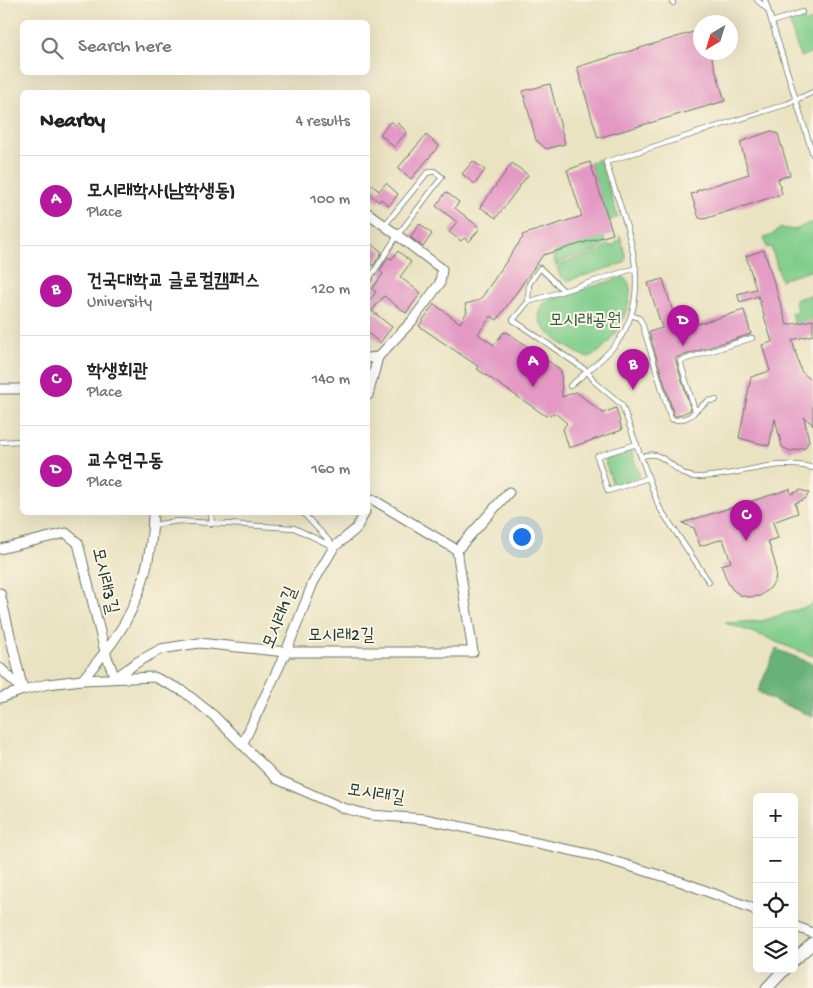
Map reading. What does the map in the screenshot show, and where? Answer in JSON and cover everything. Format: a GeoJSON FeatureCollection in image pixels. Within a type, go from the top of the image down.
{"type":"FeatureCollection","features":[{"type":"Feature","properties":{"kind":"street"},"geometry":{"type":"LineString","coordinates":[[370,215],[442,269],[440,283],[412,320],[378,357],[370,387]]}},
{"type":"Feature","properties":{"kind":"street"},"geometry":{"type":"LineString","coordinates":[[370,358],[378,357]]}},
{"type":"Feature","properties":{"kind":"street"},"geometry":{"type":"LineString","coordinates":[[0,389],[20,389]]}},
{"type":"Feature","properties":{"kind":"street"},"geometry":{"type":"LineString","coordinates":[[370,496],[457,550],[509,492]]}},
{"type":"Feature","properties":{"kind":"street"},"geometry":{"type":"LineString","coordinates":[[82,680],[116,638],[136,604],[146,566],[153,515]]}},
{"type":"Feature","properties":{"kind":"street","name":"모시래1길"},"geometry":{"type":"LineString","coordinates":[[242,745],[286,652],[313,583],[334,547],[356,529],[363,515]]}},
{"type":"Feature","properties":{"kind":"street","name":"모시래3길"},"geometry":{"type":"LineString","coordinates":[[0,549],[66,532],[78,543],[105,652],[115,678]]}},
{"type":"Feature","properties":{"kind":"street","name":"모시래2길"},"geometry":{"type":"LineString","coordinates":[[115,678],[139,661],[161,649],[200,642],[286,652],[473,652],[457,550]]}},
{"type":"Feature","properties":{"kind":"street"},"geometry":{"type":"LineString","coordinates":[[0,593],[22,690]]}},
{"type":"Feature","properties":{"kind":"street"},"geometry":{"type":"LineString","coordinates":[[0,668],[22,690]]}},
{"type":"Feature","properties":{"kind":"street","name":"모시래길"},"geometry":{"type":"LineString","coordinates":[[0,698],[22,690],[48,684],[82,680],[154,677],[183,692],[213,715],[277,779],[343,808],[370,815],[425,819],[593,855],[682,882],[753,909]]}},
{"type":"Feature","properties":{"kind":"street"},"geometry":{"type":"LineString","coordinates":[[798,927],[813,933]]}},
{"type":"Feature","properties":{"kind":"street"},"geometry":{"type":"LineString","coordinates":[[798,956],[813,942]]}},
{"type":"Feature","properties":{"kind":"street"},"geometry":{"type":"LineString","coordinates":[[767,988],[775,973]]}},
{"type":"Feature","properties":{"kind":"street"},"geometry":{"type":"LineString","coordinates":[[767,988],[781,973]]}},
{"type":"Feature","properties":{"kind":"lane"},"geometry":{"type":"LineString","coordinates":[[757,0],[768,10]]}},
{"type":"Feature","properties":{"kind":"lane"},"geometry":{"type":"LineString","coordinates":[[765,0],[813,155]]}},
{"type":"Feature","properties":{"kind":"lane"},"geometry":{"type":"LineString","coordinates":[[772,22],[802,12]]}},
{"type":"Feature","properties":{"kind":"lane"},"geometry":{"type":"LineString","coordinates":[[570,386],[614,346],[632,315],[636,296],[634,255],[606,162],[778,107],[813,92]]}},
{"type":"Feature","properties":{"kind":"lane"},"geometry":{"type":"LineString","coordinates":[[370,278],[397,236],[442,177],[434,171],[427,173],[384,226]]}},
{"type":"Feature","properties":{"kind":"lane"},"geometry":{"type":"LineString","coordinates":[[528,302],[529,284],[540,267],[564,291]]}},
{"type":"Feature","properties":{"kind":"lane"},"geometry":{"type":"LineString","coordinates":[[636,268],[528,302],[513,320],[587,371],[594,382],[622,405],[655,499],[663,514],[710,582]]}},
{"type":"Feature","properties":{"kind":"lane"},"geometry":{"type":"LineString","coordinates":[[632,315],[639,318],[642,323],[671,420],[675,421],[691,416],[708,401],[716,400]]}},
{"type":"Feature","properties":{"kind":"lane"},"geometry":{"type":"LineString","coordinates":[[696,411],[680,361],[752,338]]}},
{"type":"Feature","properties":{"kind":"lane"},"geometry":{"type":"LineString","coordinates":[[0,442],[20,441]]}},
{"type":"Feature","properties":{"kind":"lane"},"geometry":{"type":"LineString","coordinates":[[637,444],[597,456],[608,491],[648,478]]}},
{"type":"Feature","properties":{"kind":"lane"},"geometry":{"type":"LineString","coordinates":[[641,457],[652,454],[658,456],[681,473],[693,477],[713,476],[780,464],[813,468]]}},
{"type":"Feature","properties":{"kind":"lane"},"geometry":{"type":"LineString","coordinates":[[211,515],[212,524]]}},
{"type":"Feature","properties":{"kind":"lane"},"geometry":{"type":"LineString","coordinates":[[305,515],[334,547]]}},
{"type":"Feature","properties":{"kind":"lane"},"geometry":{"type":"LineString","coordinates":[[152,525],[178,521],[294,528],[334,547]]}},
{"type":"Feature","properties":{"kind":"green space"},"geometry":{"type":"Polygon","coordinates":[[[803,16],[805,23],[813,21],[813,52],[800,57],[789,21],[803,16]]]}},
{"type":"Feature","properties":{"kind":"green space"},"geometry":{"type":"Polygon","coordinates":[[[599,159],[618,217],[608,221],[590,162],[599,159]]]}},
{"type":"Feature","properties":{"kind":"green space"},"geometry":{"type":"Polygon","coordinates":[[[813,223],[813,270],[781,280],[771,247],[767,248],[764,238],[781,228],[795,230],[813,223]]]}},
{"type":"Feature","properties":{"kind":"green space"},"geometry":{"type":"Polygon","coordinates":[[[620,235],[626,258],[624,263],[567,281],[560,276],[557,268],[570,260],[598,254],[607,244],[615,245],[620,240],[620,235]]]}},
{"type":"Feature","properties":{"kind":"green space"},"geometry":{"type":"Polygon","coordinates":[[[603,236],[606,241],[597,252],[569,258],[556,266],[553,255],[557,254],[556,250],[603,236]]]}},
{"type":"Feature","properties":{"kind":"green space","name":"모시래공원"},"geometry":{"type":"Polygon","coordinates":[[[623,277],[629,284],[630,295],[627,308],[613,336],[594,355],[585,357],[577,353],[558,341],[543,327],[539,318],[540,310],[546,301],[623,277]]]}},
{"type":"Feature","properties":{"kind":"green space"},"geometry":{"type":"Polygon","coordinates":[[[813,294],[813,320],[796,328],[791,313],[798,311],[794,300],[813,294]]]}},
{"type":"Feature","properties":{"kind":"green space"},"geometry":{"type":"Polygon","coordinates":[[[631,450],[640,477],[613,485],[604,459],[631,450]]]}},
{"type":"Feature","properties":{"kind":"green space"},"geometry":{"type":"Polygon","coordinates":[[[813,603],[813,656],[725,623],[762,621],[813,603]]]}},
{"type":"Feature","properties":{"kind":"green space"},"geometry":{"type":"Polygon","coordinates":[[[776,649],[813,664],[813,717],[764,696],[758,691],[776,649]]]}},
{"type":"Feature","properties":{"kind":"building"},"geometry":{"type":"Polygon","coordinates":[[[693,32],[693,60],[712,60],[725,101],[598,138],[577,67],[693,32]]]}},
{"type":"Feature","properties":{"kind":"building"},"geometry":{"type":"Polygon","coordinates":[[[550,84],[565,144],[546,149],[536,140],[523,91],[550,84]]]}},
{"type":"Feature","properties":{"kind":"building"},"geometry":{"type":"Polygon","coordinates":[[[391,121],[396,126],[398,123],[407,132],[394,147],[380,134],[391,121]]]}},
{"type":"Feature","properties":{"kind":"building"},"geometry":{"type":"Polygon","coordinates":[[[771,131],[778,134],[790,175],[778,179],[782,194],[704,219],[699,218],[691,194],[749,174],[740,142],[771,131]]]}},
{"type":"Feature","properties":{"kind":"building"},"geometry":{"type":"Polygon","coordinates":[[[426,135],[439,146],[411,179],[398,168],[426,135]]]}},
{"type":"Feature","properties":{"kind":"building"},"geometry":{"type":"Polygon","coordinates":[[[473,161],[485,170],[475,184],[462,174],[473,161]]]}},
{"type":"Feature","properties":{"kind":"building"},"geometry":{"type":"Polygon","coordinates":[[[590,162],[613,234],[543,255],[497,320],[491,316],[478,334],[494,345],[503,333],[507,332],[561,370],[562,397],[576,392],[603,413],[616,408],[622,430],[569,448],[563,429],[567,423],[555,413],[546,416],[477,369],[479,367],[419,326],[434,304],[460,323],[467,312],[465,304],[480,300],[523,237],[522,235],[582,216],[567,170],[590,162]]]}},
{"type":"Feature","properties":{"kind":"building"},"geometry":{"type":"Polygon","coordinates":[[[512,163],[528,175],[496,218],[480,207],[512,163]]]}},
{"type":"Feature","properties":{"kind":"building"},"geometry":{"type":"Polygon","coordinates":[[[386,183],[398,194],[389,206],[381,199],[379,202],[370,195],[370,184],[379,191],[386,183]]]}},
{"type":"Feature","properties":{"kind":"building"},"geometry":{"type":"Polygon","coordinates":[[[446,192],[459,202],[455,208],[480,228],[469,242],[464,238],[461,241],[449,232],[457,222],[436,206],[446,192]]]}},
{"type":"Feature","properties":{"kind":"building"},"geometry":{"type":"Polygon","coordinates":[[[420,224],[432,234],[423,247],[410,237],[420,224]]]}},
{"type":"Feature","properties":{"kind":"building"},"geometry":{"type":"Polygon","coordinates":[[[370,243],[382,252],[373,266],[370,263],[370,243]]]}},
{"type":"Feature","properties":{"kind":"building"},"geometry":{"type":"Polygon","coordinates":[[[764,250],[787,325],[813,320],[813,335],[792,340],[801,371],[813,382],[813,425],[804,417],[809,441],[805,448],[790,451],[782,447],[775,419],[769,446],[739,438],[751,377],[770,371],[762,345],[772,342],[758,296],[740,302],[737,294],[756,289],[746,256],[764,250]]]}},
{"type":"Feature","properties":{"kind":"building"},"geometry":{"type":"Polygon","coordinates":[[[398,251],[411,262],[400,277],[421,293],[406,313],[383,297],[372,311],[392,327],[380,343],[370,335],[370,300],[376,292],[372,289],[383,274],[380,271],[388,257],[392,259],[398,251]]]}},
{"type":"Feature","properties":{"kind":"building"},"geometry":{"type":"Polygon","coordinates":[[[663,279],[675,319],[685,316],[688,327],[744,310],[751,334],[675,358],[691,410],[677,416],[674,416],[649,332],[662,328],[648,283],[663,279]]]}},
{"type":"Feature","properties":{"kind":"building"},"geometry":{"type":"Polygon","coordinates":[[[790,489],[791,494],[801,490],[809,493],[805,499],[795,503],[798,513],[773,522],[778,538],[768,541],[775,563],[775,581],[760,596],[748,597],[740,595],[728,583],[721,565],[731,562],[723,539],[700,546],[694,528],[682,523],[790,489]]]}},
{"type":"Feature","properties":{"kind":"place","name":"교수연구동"},"geometry":{"type":"Point","coordinates":[683,346]}},
{"type":"Feature","properties":{"kind":"place","name":"모시래학사(남학생동)"},"geometry":{"type":"Point","coordinates":[533,387]}},
{"type":"Feature","properties":{"kind":"place","name":"건국대학교 글로컬캠퍼스"},"geometry":{"type":"Point","coordinates":[633,390]}},
{"type":"Feature","properties":{"kind":"place","name":"학생회관"},"geometry":{"type":"Point","coordinates":[746,541]}}]}
